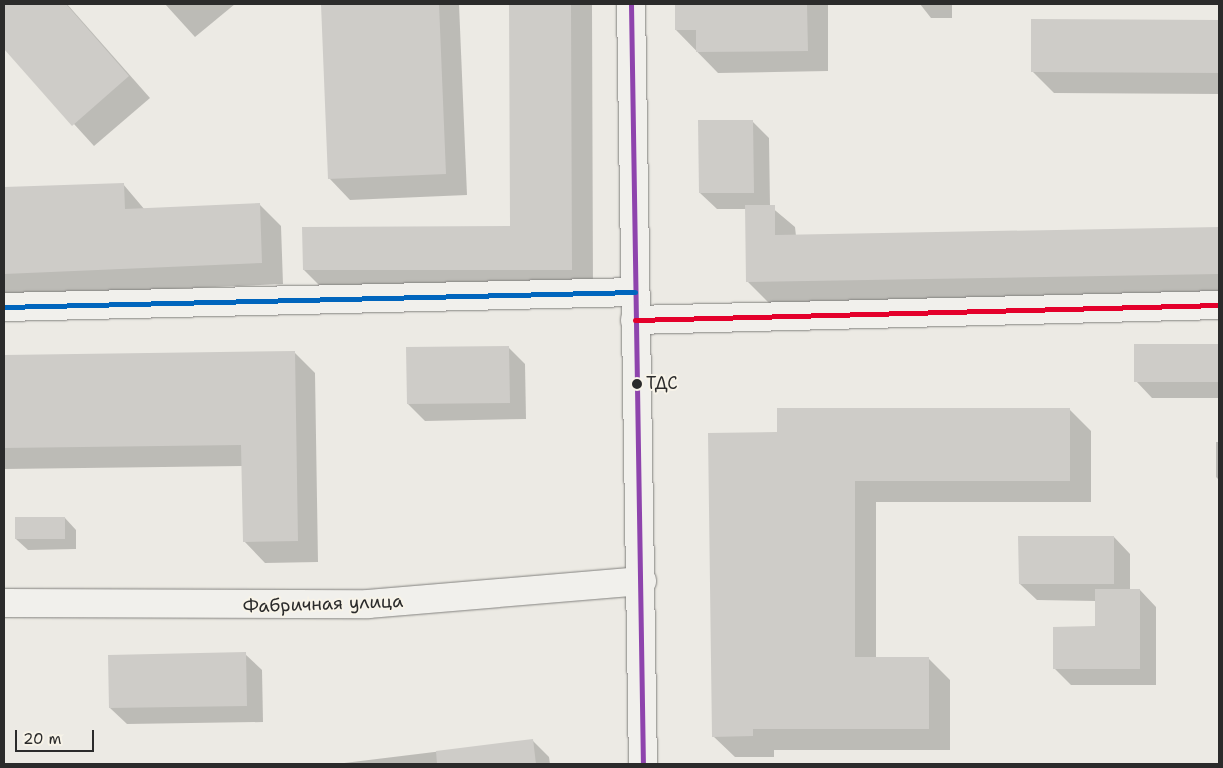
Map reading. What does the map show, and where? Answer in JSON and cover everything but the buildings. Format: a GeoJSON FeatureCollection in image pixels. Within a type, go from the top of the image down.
{"type":"FeatureCollection","features":[{"type":"Feature","properties":{"kind":"street"},"geometry":{"type":"LineString","coordinates":[[631,4],[635,320],[642,581],[643,764]]}},
{"type":"Feature","properties":{"kind":"street"},"geometry":{"type":"LineString","coordinates":[[4,307],[635,292]]}},
{"type":"Feature","properties":{"kind":"street"},"geometry":{"type":"LineString","coordinates":[[635,320],[1219,305]]}},
{"type":"Feature","properties":{"kind":"street","name":"Фабричная улица"},"geometry":{"type":"LineString","coordinates":[[4,603],[359,605],[642,581]]}},
{"type":"Feature","properties":{"kind":"transit line"},"geometry":{"type":"LineString","coordinates":[[631,4],[643,764]]}},
{"type":"Feature","properties":{"kind":"transit line"},"geometry":{"type":"LineString","coordinates":[[4,307],[635,292]]}},
{"type":"Feature","properties":{"kind":"transit line"},"geometry":{"type":"LineString","coordinates":[[635,320],[1219,305]]}},
{"type":"Feature","properties":{"kind":"place","name":"ТДС"},"geometry":{"type":"Point","coordinates":[637,384]}}]}
